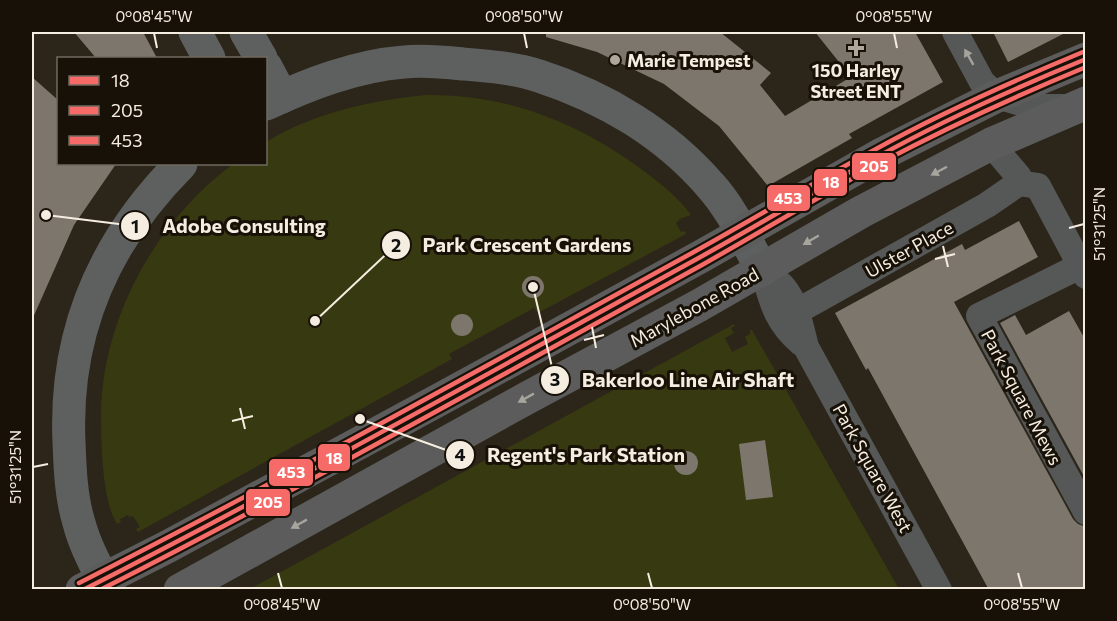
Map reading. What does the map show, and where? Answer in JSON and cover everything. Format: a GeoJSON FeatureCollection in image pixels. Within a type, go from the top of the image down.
{"type":"FeatureCollection","features":[{"type":"Feature","properties":{"kind":"highway"},"geometry":{"type":"LineString","coordinates":[[98,586],[700,257],[880,155],[997,96],[1086,60]]}},
{"type":"Feature","properties":{"kind":"highway","name":"Marylebone Road"},"geometry":{"type":"LineString","coordinates":[[180,590],[762,270],[861,212],[991,144],[1082,105]]}},
{"type":"Feature","properties":{"kind":"main road"},"geometry":{"type":"LineString","coordinates":[[195,32],[208,57]]}},
{"type":"Feature","properties":{"kind":"main road"},"geometry":{"type":"LineString","coordinates":[[246,32],[260,57]]}},
{"type":"Feature","properties":{"kind":"main road","name":"Park Square West"},"geometry":{"type":"LineString","coordinates":[[274,100],[316,82],[357,69],[404,62],[450,62],[495,66],[538,76],[582,93],[625,114],[665,141],[712,187],[762,270]]}},
{"type":"Feature","properties":{"kind":"main road"},"geometry":{"type":"LineString","coordinates":[[267,71],[274,100]]}},
{"type":"Feature","properties":{"kind":"main road"},"geometry":{"type":"LineString","coordinates":[[98,586],[79,523],[73,490],[68,414],[71,370],[80,330],[93,292],[110,255],[156,189],[180,165]]}},
{"type":"Feature","properties":{"kind":"street"},"geometry":{"type":"LineString","coordinates":[[955,32],[982,82],[997,96],[1034,107],[1056,108],[1082,105]]}},
{"type":"Feature","properties":{"kind":"street"},"geometry":{"type":"LineString","coordinates":[[991,144],[1018,177],[1019,183],[1038,186],[1083,271]]}},
{"type":"Feature","properties":{"kind":"street","name":"Ulster Place"},"geometry":{"type":"LineString","coordinates":[[796,312],[987,205],[1019,183]]}},
{"type":"Feature","properties":{"kind":"street","name":"Park Square West"},"geometry":{"type":"LineString","coordinates":[[762,270],[784,288],[796,312],[806,347],[939,590]]}},
{"type":"Feature","properties":{"kind":"street","name":"Park Square West"},"geometry":{"type":"LineString","coordinates":[[762,270],[774,308],[787,331],[806,347]]}},
{"type":"Feature","properties":{"kind":"street","name":"Park Square Mews"},"geometry":{"type":"LineString","coordinates":[[1083,271],[979,316],[1086,512]]}},
{"type":"Feature","properties":{"kind":"green space"},"geometry":{"type":"Polygon","coordinates":[[[427,95],[484,99],[538,113],[563,123],[613,150],[666,188],[691,215],[679,219],[676,223],[681,232],[685,231],[686,234],[538,313],[534,308],[449,354],[452,359],[138,532],[136,529],[140,527],[133,516],[128,515],[120,519],[121,522],[117,524],[108,499],[103,470],[101,401],[109,352],[118,321],[146,261],[164,233],[185,208],[232,165],[267,165],[267,141],[284,132],[323,116],[385,100],[427,95]]]}},
{"type":"Feature","properties":{"kind":"green space"},"geometry":{"type":"Polygon","coordinates":[[[734,324],[735,326],[731,328],[734,333],[725,338],[732,352],[748,344],[745,337],[751,333],[749,330],[752,330],[899,589],[248,590],[734,324]]]}},
{"type":"Feature","properties":{"kind":"building"},"geometry":{"type":"Polygon","coordinates":[[[74,32],[143,32],[156,57],[95,57],[74,32]]]}},
{"type":"Feature","properties":{"kind":"building"},"geometry":{"type":"Polygon","coordinates":[[[546,32],[720,32],[771,73],[760,85],[785,116],[851,77],[815,32],[915,32],[943,82],[849,134],[852,138],[768,186],[719,126],[664,84],[597,52],[546,37],[546,32]]]}},
{"type":"Feature","properties":{"kind":"building"},"geometry":{"type":"Polygon","coordinates":[[[993,32],[1067,32],[1008,62],[993,32]]]}},
{"type":"Feature","properties":{"kind":"building"},"geometry":{"type":"Polygon","coordinates":[[[32,77],[57,99],[57,165],[115,165],[74,225],[32,320],[32,77]]]}},
{"type":"Feature","properties":{"kind":"building"},"geometry":{"type":"Polygon","coordinates":[[[1019,221],[1038,257],[954,302],[1073,519],[1086,527],[1086,590],[989,590],[868,368],[866,370],[835,313],[962,244],[965,250],[1019,221]]]}},
{"type":"Feature","properties":{"kind":"building"},"geometry":{"type":"Polygon","coordinates":[[[533,276],[541,279],[544,287],[541,295],[533,298],[525,295],[522,287],[525,279],[533,276]]]}},
{"type":"Feature","properties":{"kind":"building"},"geometry":{"type":"Polygon","coordinates":[[[1069,311],[1086,341],[1086,480],[1000,323],[1015,315],[1026,335],[1069,311]]]}},
{"type":"Feature","properties":{"kind":"building"},"geometry":{"type":"Polygon","coordinates":[[[462,314],[470,317],[473,325],[470,333],[462,336],[454,333],[451,325],[454,317],[462,314]]]}},
{"type":"Feature","properties":{"kind":"building"},"geometry":{"type":"Polygon","coordinates":[[[765,440],[773,497],[746,500],[739,444],[765,440]]]}},
{"type":"Feature","properties":{"kind":"building"},"geometry":{"type":"Polygon","coordinates":[[[686,451],[694,455],[698,463],[694,471],[686,475],[678,471],[674,463],[678,455],[686,451]]]}},
{"type":"Feature","properties":{"kind":"transit line","name":"453"},"geometry":{"type":"LineString","coordinates":[[79,583],[387,420],[692,253],[901,135],[1083,52]]}},
{"type":"Feature","properties":{"kind":"transit line","name":"18"},"geometry":{"type":"LineString","coordinates":[[83,590],[391,427],[904,142],[981,104],[1086,59]]}},
{"type":"Feature","properties":{"kind":"transit line","name":"205"},"geometry":{"type":"LineString","coordinates":[[100,590],[402,430],[702,265],[882,162],[982,112],[1086,67]]}},
{"type":"Feature","properties":{"kind":"place","name":"150 Harley Street ENT"},"geometry":{"type":"Point","coordinates":[856,48]}},
{"type":"Feature","properties":{"kind":"place","name":"Marie Tempest"},"geometry":{"type":"Point","coordinates":[615,60]}},
{"type":"Feature","properties":{"kind":"place","name":"Adobe Consulting"},"geometry":{"type":"Point","coordinates":[46,215]}},
{"type":"Feature","properties":{"kind":"place","name":"Bakerloo Line Air Shaft"},"geometry":{"type":"Point","coordinates":[533,287]}},
{"type":"Feature","properties":{"kind":"place","name":"Park Crescent Gardens"},"geometry":{"type":"Point","coordinates":[315,321]}},
{"type":"Feature","properties":{"kind":"place","name":"Regent's Park Station"},"geometry":{"type":"Point","coordinates":[360,419]}}]}
